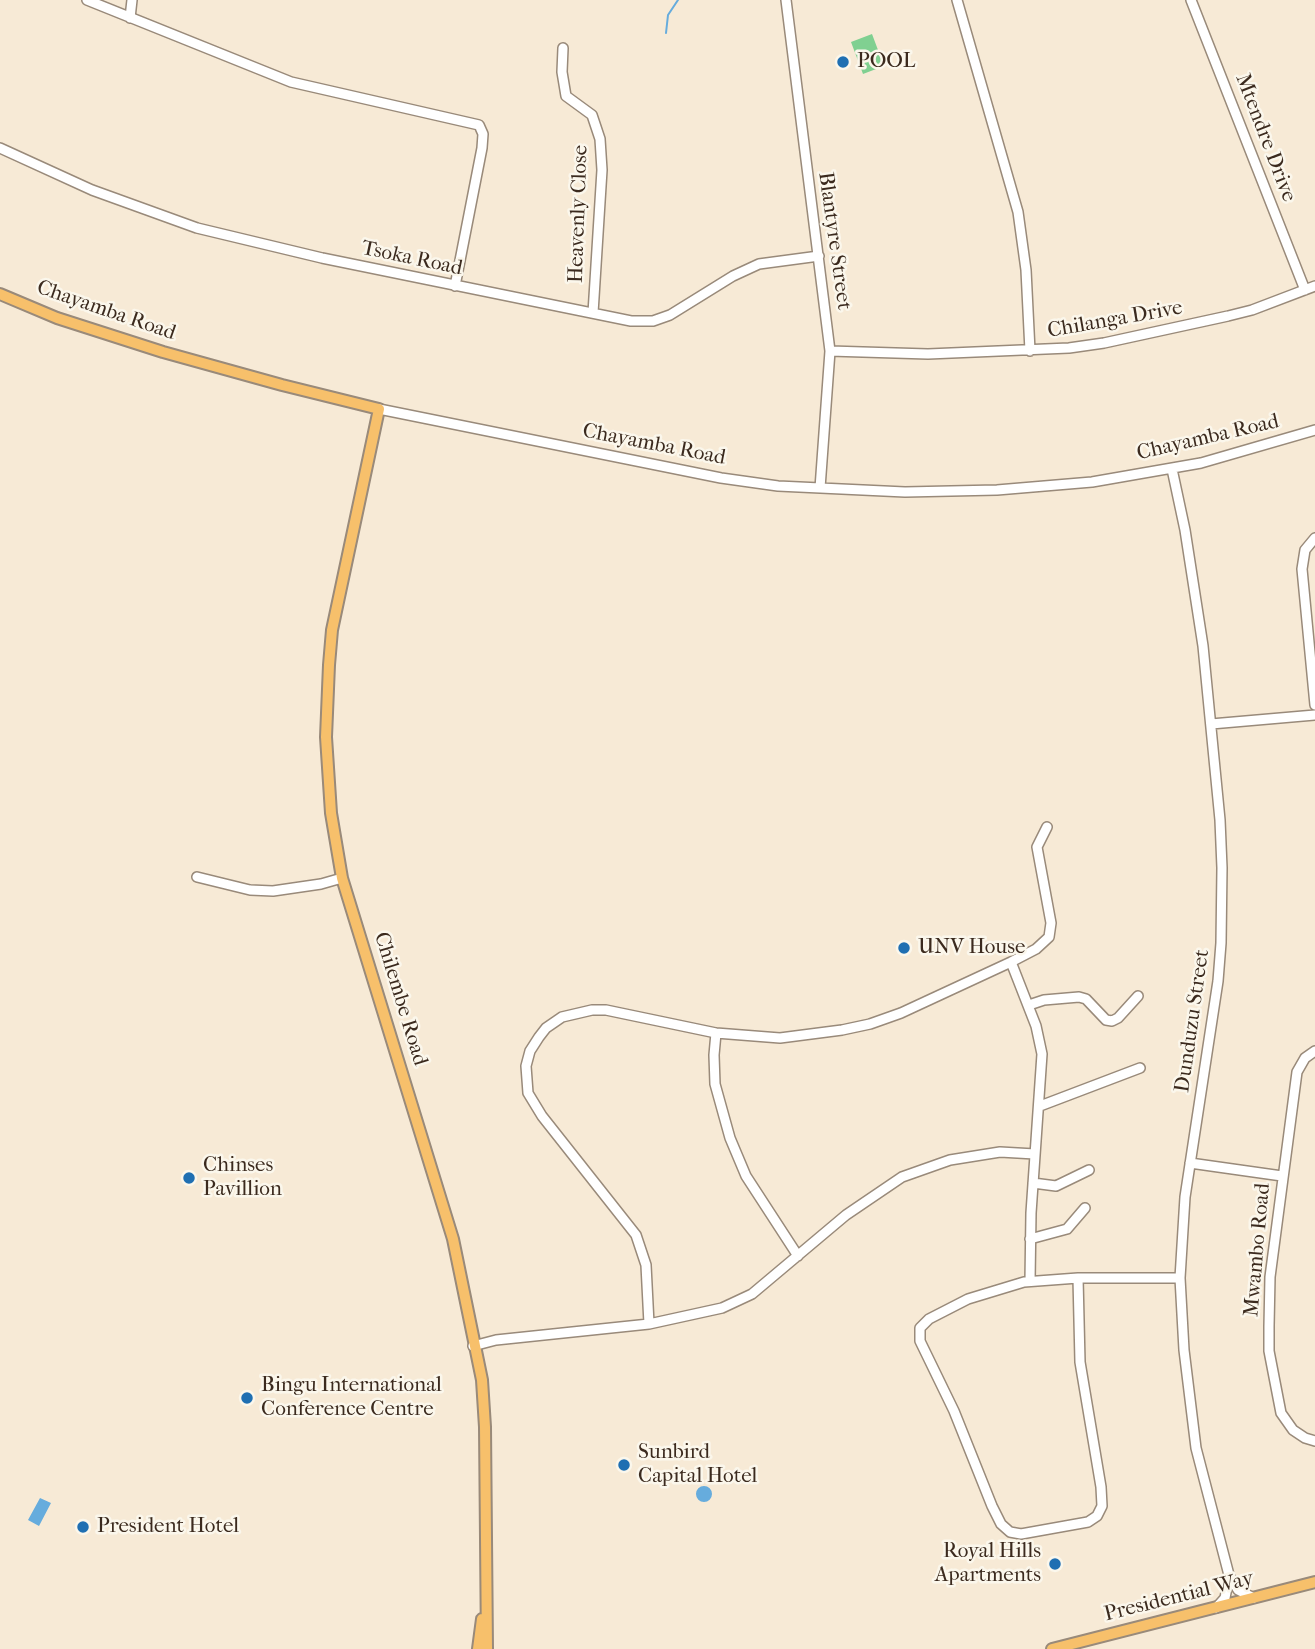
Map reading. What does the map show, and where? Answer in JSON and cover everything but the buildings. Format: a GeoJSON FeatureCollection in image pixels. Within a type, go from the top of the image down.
{"type":"FeatureCollection","features":[{"type":"Feature","properties":{"kind":"main road","name":"Chayamba Road"},"geometry":{"type":"LineString","coordinates":[[0,294],[57,318],[163,352],[379,409]]}},
{"type":"Feature","properties":{"kind":"main road","name":"Chilembe Road"},"geometry":{"type":"LineString","coordinates":[[379,409],[339,594],[329,665],[326,725],[328,773],[335,844],[342,878],[453,1239],[470,1315],[473,1346],[482,1380],[485,1427],[485,1599]]}},
{"type":"Feature","properties":{"kind":"main road","name":"Presidential Way"},"geometry":{"type":"LineString","coordinates":[[1052,1649],[1315,1582]]}},
{"type":"Feature","properties":{"kind":"main road"},"geometry":{"type":"LineString","coordinates":[[478,1649],[485,1599]]}},
{"type":"Feature","properties":{"kind":"main road"},"geometry":{"type":"LineString","coordinates":[[485,1599],[487,1649]]}},
{"type":"Feature","properties":{"kind":"street"},"geometry":{"type":"LineString","coordinates":[[87,0],[291,82],[479,125],[483,134],[482,148],[455,286]]}},
{"type":"Feature","properties":{"kind":"street"},"geometry":{"type":"LineString","coordinates":[[130,18],[132,0]]}},
{"type":"Feature","properties":{"kind":"street","name":"Blantyre Street"},"geometry":{"type":"LineString","coordinates":[[786,0],[831,351],[820,488]]}},
{"type":"Feature","properties":{"kind":"street"},"geometry":{"type":"LineString","coordinates":[[957,0],[1018,212],[1026,270],[1030,351]]}},
{"type":"Feature","properties":{"kind":"street","name":"Mtendre Drive"},"geometry":{"type":"LineString","coordinates":[[1191,0],[1310,288]]}},
{"type":"Feature","properties":{"kind":"street","name":"Heavenly Close"},"geometry":{"type":"LineString","coordinates":[[563,48],[562,72],[566,96],[592,116],[600,139],[602,170],[593,313]]}},
{"type":"Feature","properties":{"kind":"street","name":"Tsoka Road"},"geometry":{"type":"LineString","coordinates":[[0,148],[92,190],[197,228],[322,258],[631,321],[653,321],[677,312],[750,268],[776,260],[819,256]]}},
{"type":"Feature","properties":{"kind":"street","name":"Chilanga Drive"},"geometry":{"type":"LineString","coordinates":[[831,351],[928,354],[1030,351],[1104,343],[1252,310],[1310,288]]}},
{"type":"Feature","properties":{"kind":"street","name":"Chayamba Road"},"geometry":{"type":"LineString","coordinates":[[379,409],[721,478],[778,486],[905,492],[997,490],[1092,482],[1172,469],[1315,430]]}},
{"type":"Feature","properties":{"kind":"street","name":"Dunduzu Street"},"geometry":{"type":"LineString","coordinates":[[1172,469],[1198,604],[1222,867],[1221,943],[1213,1019],[1185,1197],[1180,1278],[1191,1418],[1229,1575]]}},
{"type":"Feature","properties":{"kind":"street"},"geometry":{"type":"LineString","coordinates":[[1315,538],[1305,550],[1302,569],[1315,705]]}},
{"type":"Feature","properties":{"kind":"street"},"geometry":{"type":"LineString","coordinates":[[1211,724],[1315,715]]}},
{"type":"Feature","properties":{"kind":"street"},"geometry":{"type":"LineString","coordinates":[[649,1324],[646,1265],[636,1234],[533,1103],[526,1083],[526,1066],[530,1051],[547,1028],[562,1017],[580,1011],[606,1010],[716,1033],[780,1038],[809,1036],[870,1024],[940,996],[1044,944],[1051,930],[1037,854],[1038,840],[1047,827]]}},
{"type":"Feature","properties":{"kind":"street"},"geometry":{"type":"LineString","coordinates":[[197,877],[250,890],[273,891],[342,878]]}},
{"type":"Feature","properties":{"kind":"street"},"geometry":{"type":"LineString","coordinates":[[1011,962],[1029,1005],[1041,1044],[1030,1282]]}},
{"type":"Feature","properties":{"kind":"street"},"geometry":{"type":"LineString","coordinates":[[1029,1005],[1044,1000],[1080,997],[1086,999],[1107,1020],[1112,1021],[1138,996]]}},
{"type":"Feature","properties":{"kind":"street"},"geometry":{"type":"LineString","coordinates":[[716,1033],[715,1084],[730,1139],[746,1176],[798,1256]]}},
{"type":"Feature","properties":{"kind":"street","name":"Mwambo Road"},"geometry":{"type":"LineString","coordinates":[[1315,1051],[1305,1058],[1297,1072],[1270,1277],[1269,1351],[1281,1413],[1293,1430],[1315,1441]]}},
{"type":"Feature","properties":{"kind":"street"},"geometry":{"type":"LineString","coordinates":[[1040,1106],[1140,1068]]}},
{"type":"Feature","properties":{"kind":"street"},"geometry":{"type":"LineString","coordinates":[[473,1346],[496,1340],[649,1324],[708,1312],[739,1302],[763,1286],[874,1194],[916,1171],[950,1160],[1000,1152],[1035,1154]]}},
{"type":"Feature","properties":{"kind":"street"},"geometry":{"type":"LineString","coordinates":[[1190,1163],[1282,1176]]}},
{"type":"Feature","properties":{"kind":"street"},"geometry":{"type":"LineString","coordinates":[[1033,1183],[1056,1186],[1089,1170]]}},
{"type":"Feature","properties":{"kind":"street"},"geometry":{"type":"LineString","coordinates":[[1030,1239],[1067,1229],[1085,1208]]}},
{"type":"Feature","properties":{"kind":"street"},"geometry":{"type":"LineString","coordinates":[[1079,1278],[1080,1362],[1102,1506],[1097,1517],[1088,1522],[1015,1534],[1005,1529],[992,1506],[954,1411],[920,1341],[919,1332],[929,1319],[968,1299],[1007,1286],[1079,1278],[1180,1278]]}},
{"type":"Feature","properties":{"kind":"street"},"geometry":{"type":"LineString","coordinates":[[1229,1575],[1242,1593],[1256,1598]]}},
{"type":"Feature","properties":{"kind":"street"},"geometry":{"type":"LineString","coordinates":[[1214,1609],[1225,1598],[1229,1575]]}},
{"type":"Feature","properties":{"kind":"green space"},"geometry":{"type":"Polygon","coordinates":[[[872,34],[884,66],[863,74],[851,42],[872,34]]]}},
{"type":"Feature","properties":{"kind":"water"},"geometry":{"type":"Polygon","coordinates":[[[701,1486],[707,1486],[712,1494],[710,1500],[701,1502],[696,1497],[696,1491],[701,1486]]]}},
{"type":"Feature","properties":{"kind":"water"},"geometry":{"type":"Polygon","coordinates":[[[40,1498],[51,1503],[39,1526],[28,1520],[40,1498]]]}},
{"type":"Feature","properties":{"kind":"waterway"},"geometry":{"type":"LineString","coordinates":[[666,33],[668,15],[678,0]]}},
{"type":"Feature","properties":{"kind":"place","name":"POOL"},"geometry":{"type":"Point","coordinates":[843,62]}},
{"type":"Feature","properties":{"kind":"place","name":"UNV House"},"geometry":{"type":"Point","coordinates":[904,948]}},
{"type":"Feature","properties":{"kind":"place","name":"Chinses Pavillion"},"geometry":{"type":"Point","coordinates":[189,1178]}},
{"type":"Feature","properties":{"kind":"place","name":"Bingu International Conference Centre"},"geometry":{"type":"Point","coordinates":[247,1398]}},
{"type":"Feature","properties":{"kind":"place","name":"Sunbird Capital Hotel"},"geometry":{"type":"Point","coordinates":[624,1465]}},
{"type":"Feature","properties":{"kind":"place","name":"President Hotel"},"geometry":{"type":"Point","coordinates":[83,1527]}},
{"type":"Feature","properties":{"kind":"place","name":"Royal Hills Apartments"},"geometry":{"type":"Point","coordinates":[1055,1564]}}]}
